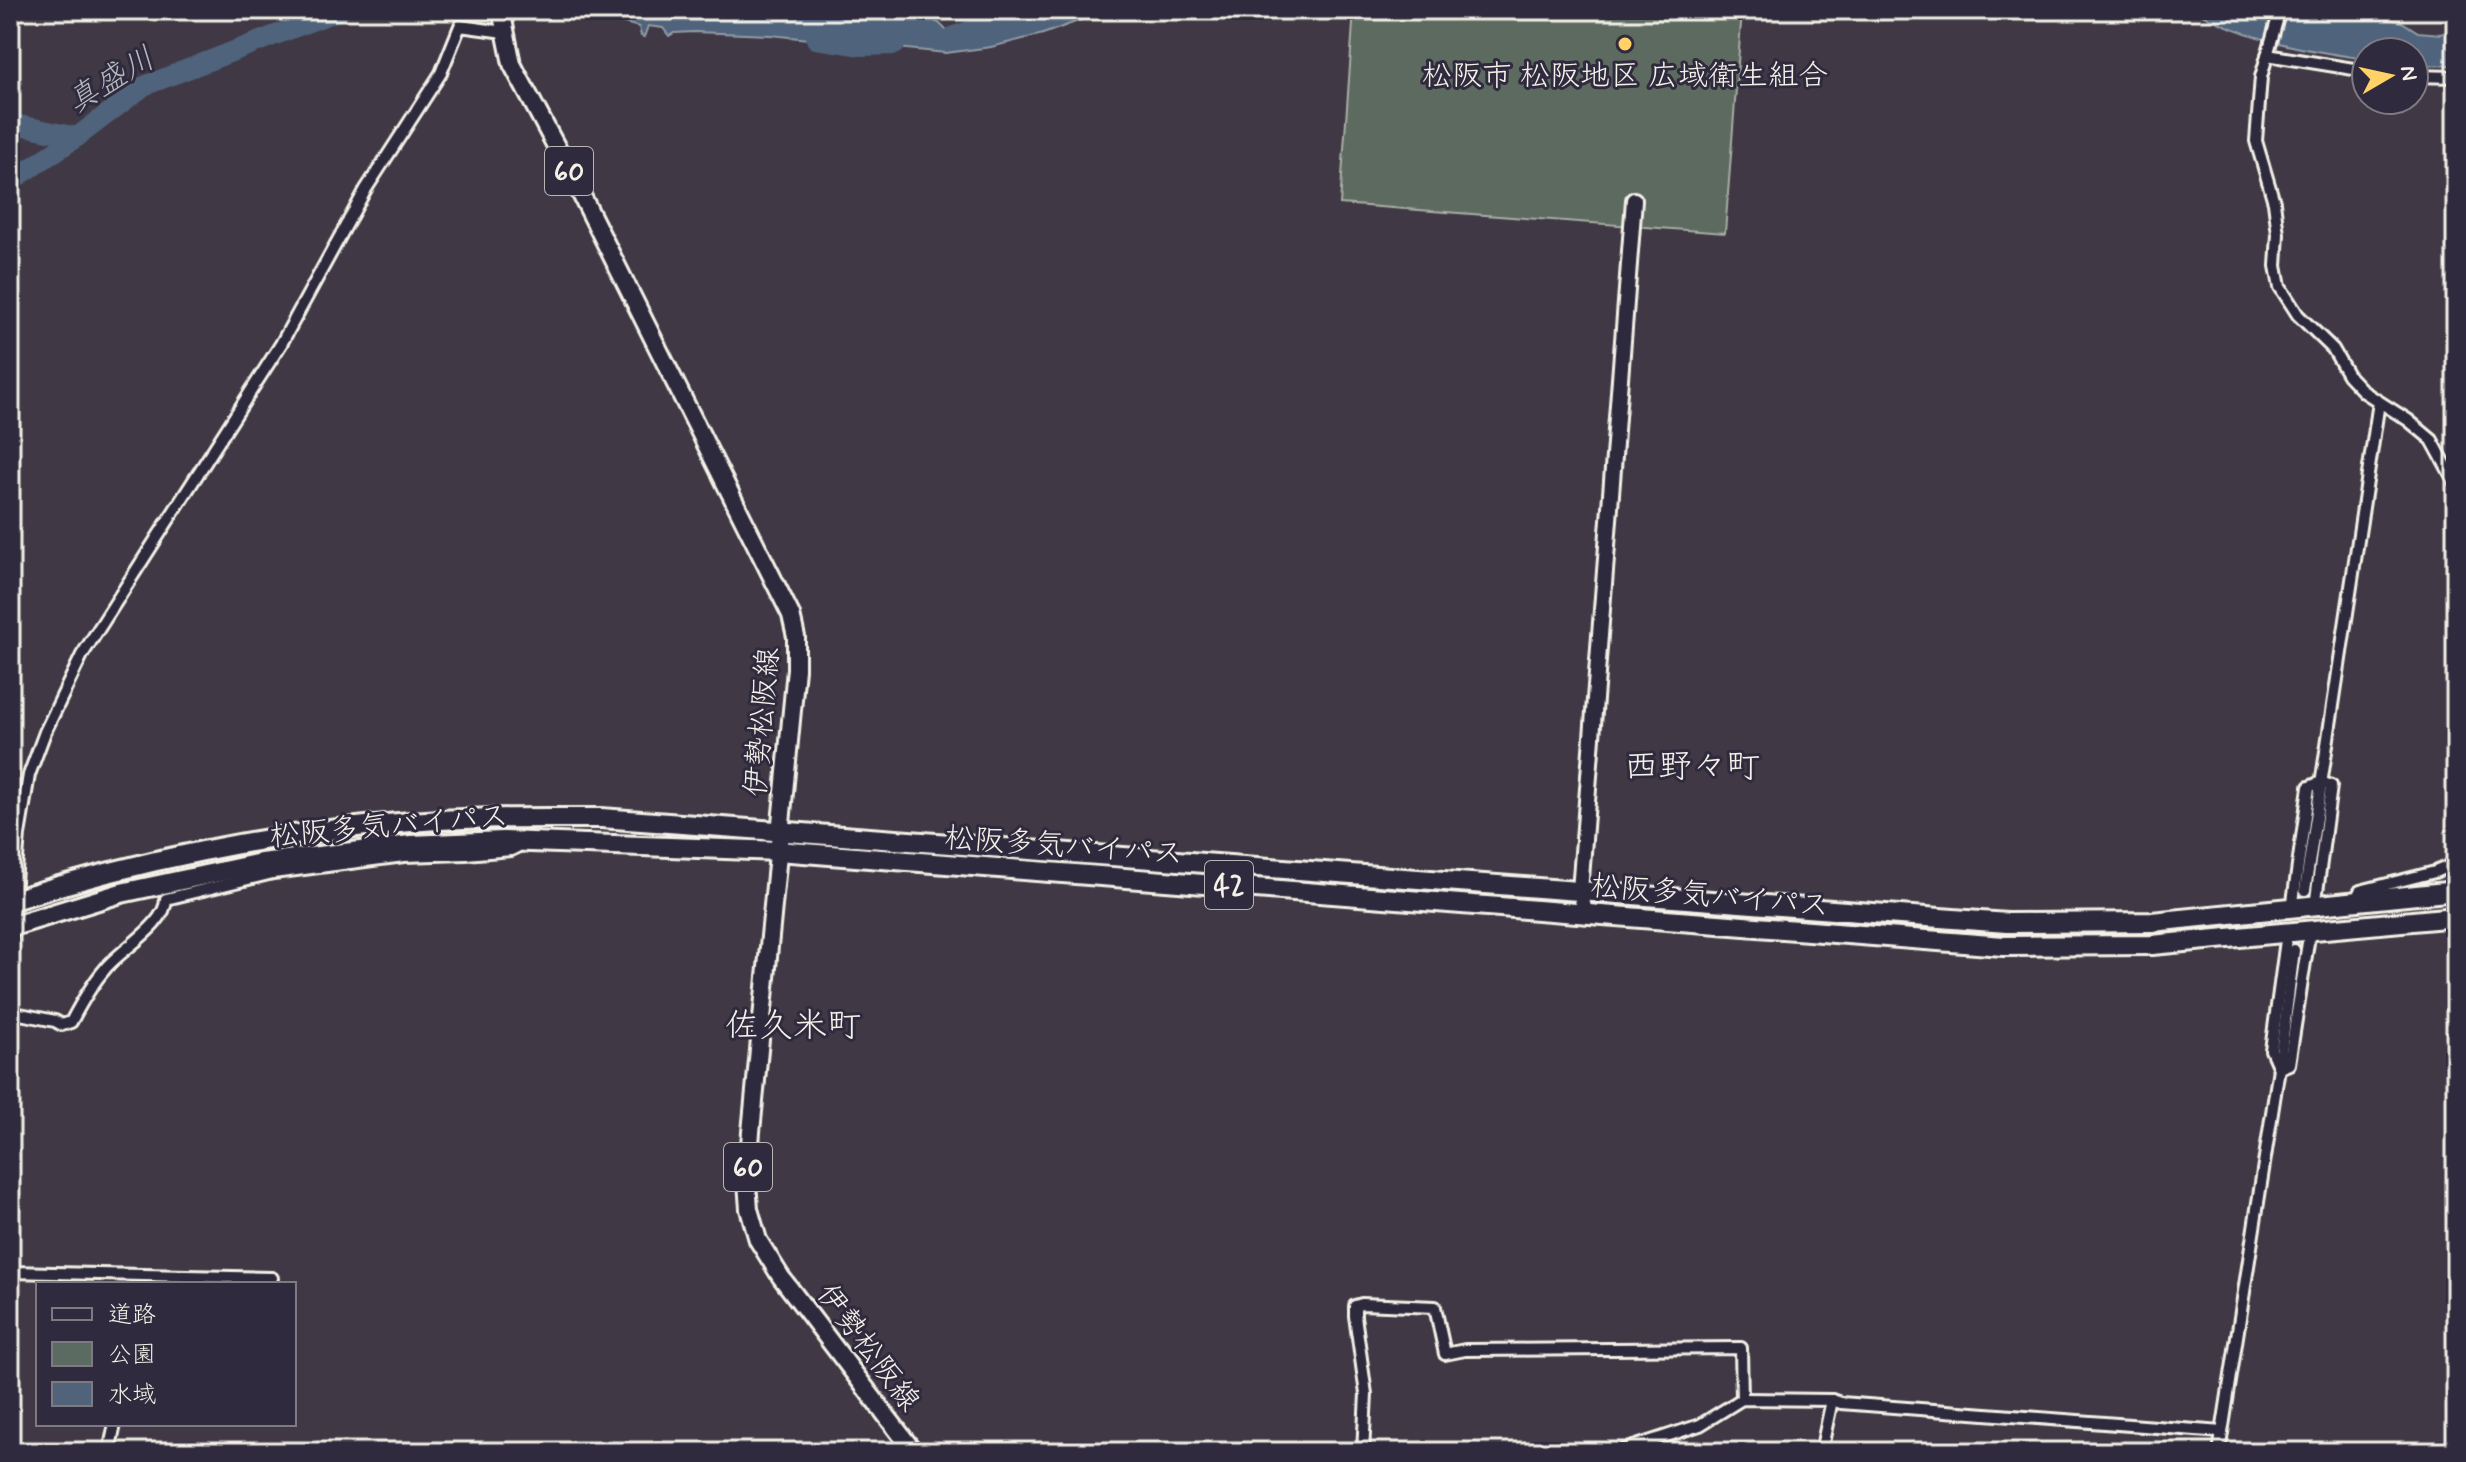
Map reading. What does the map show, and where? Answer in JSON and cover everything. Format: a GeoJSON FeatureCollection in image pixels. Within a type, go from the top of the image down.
{"type":"FeatureCollection","features":[{"type":"Feature","properties":{"kind":"highway","name":"松阪多気バイパス"},"geometry":{"type":"LineString","coordinates":[[12,901],[119,871],[261,840],[410,822],[601,818],[2007,923],[2152,922],[2456,891]]}},
{"type":"Feature","properties":{"kind":"highway","name":"松阪多気バイパス"},"geometry":{"type":"LineString","coordinates":[[10,927],[121,893],[261,863],[411,845],[530,841],[778,851],[2003,946],[2291,941],[2310,930],[2456,917]]}},
{"type":"Feature","properties":{"kind":"main road","name":"伊勢松阪線"},"geometry":{"type":"LineString","coordinates":[[503,21],[512,64],[573,178],[791,615],[796,637],[796,669],[748,1169],[749,1209],[758,1240],[781,1277],[914,1452]]}},
{"type":"Feature","properties":{"kind":"street"},"geometry":{"type":"LineString","coordinates":[[2280,10],[2261,77],[2256,141],[2278,226],[2278,279],[2284,295],[2298,315],[2333,349],[2348,375],[2375,399],[2432,440],[2456,484]]}},
{"type":"Feature","properties":{"kind":"street"},"geometry":{"type":"LineString","coordinates":[[10,972],[12,901],[29,775],[45,732],[82,655],[281,344],[366,189],[441,73],[460,26],[503,21]]}},
{"type":"Feature","properties":{"kind":"street"},"geometry":{"type":"LineString","coordinates":[[2268,52],[2350,68]]}},
{"type":"Feature","properties":{"kind":"street"},"geometry":{"type":"LineString","coordinates":[[2430,76],[2456,77]]}},
{"type":"Feature","properties":{"kind":"street"},"geometry":{"type":"LineString","coordinates":[[1585,912],[1580,891],[1593,679],[1634,200]]}},
{"type":"Feature","properties":{"kind":"street"},"geometry":{"type":"LineString","coordinates":[[2305,890],[2375,399]]}},
{"type":"Feature","properties":{"kind":"street"},"geometry":{"type":"LineString","coordinates":[[2292,909],[2309,787],[2321,782],[2331,786],[2315,907]]}},
{"type":"Feature","properties":{"kind":"street"},"geometry":{"type":"LineString","coordinates":[[10,857],[19,835]]}},
{"type":"Feature","properties":{"kind":"street"},"geometry":{"type":"LineString","coordinates":[[10,1006],[15,1013],[62,1025],[71,1022],[87,992],[108,965],[158,919],[166,907],[166,899],[273,873],[404,856],[511,850],[530,841]]}},
{"type":"Feature","properties":{"kind":"street"},"geometry":{"type":"LineString","coordinates":[[2355,902],[2360,891],[2435,872],[2456,863]]}},
{"type":"Feature","properties":{"kind":"street"},"geometry":{"type":"LineString","coordinates":[[2279,1068],[2289,1064],[2310,930]]}},
{"type":"Feature","properties":{"kind":"street"},"geometry":{"type":"LineString","coordinates":[[2279,1068],[2271,1050],[2291,941]]}},
{"type":"Feature","properties":{"kind":"street"},"geometry":{"type":"LineString","coordinates":[[2219,1452],[2279,1068],[2291,941]]}},
{"type":"Feature","properties":{"kind":"street"},"geometry":{"type":"LineString","coordinates":[[10,1272],[135,1280],[272,1278]]}},
{"type":"Feature","properties":{"kind":"street"},"geometry":{"type":"LineString","coordinates":[[1363,1452],[1366,1394],[1355,1316],[1355,1306],[1362,1304],[1435,1307],[1445,1354],[1506,1349],[1741,1348],[1742,1399]]}},
{"type":"Feature","properties":{"kind":"street"},"geometry":{"type":"LineString","coordinates":[[1618,1452],[1700,1425],[1742,1399],[1832,1400],[2016,1418],[2222,1432]]}},
{"type":"Feature","properties":{"kind":"street"},"geometry":{"type":"LineString","coordinates":[[1821,1452],[1832,1400]]}},
{"type":"Feature","properties":{"kind":"street"},"geometry":{"type":"LineString","coordinates":[[109,1452],[115,1426]]}},
{"type":"Feature","properties":{"kind":"green space"},"geometry":{"type":"Polygon","coordinates":[[[1354,10],[1742,10],[1725,233],[1340,204],[1354,10]]]}},
{"type":"Feature","properties":{"kind":"water"},"geometry":{"type":"Polygon","coordinates":[[[555,10],[764,10],[860,17],[925,16],[949,33],[990,28],[1027,10],[1108,10],[1043,34],[991,47],[946,53],[770,35],[694,32],[669,36],[663,28],[648,26],[644,37],[639,27],[592,14],[555,10]]]}},
{"type":"Feature","properties":{"kind":"water"},"geometry":{"type":"Polygon","coordinates":[[[2195,10],[2372,10],[2379,17],[2402,22],[2418,32],[2441,34],[2456,27],[2456,65],[2430,66],[2430,36],[2350,36],[2350,56],[2256,37],[2195,10]]]}},
{"type":"Feature","properties":{"kind":"waterway","name":"真盛川"},"geometry":{"type":"LineString","coordinates":[[10,182],[77,137],[144,86],[340,10]]}},
{"type":"Feature","properties":{"kind":"waterway","name":"真盛川"},"geometry":{"type":"LineString","coordinates":[[954,36],[1034,10]]}},
{"type":"Feature","properties":{"kind":"waterway","name":"真盛川"},"geometry":{"type":"LineString","coordinates":[[816,39],[862,46],[895,45]]}},
{"type":"Feature","properties":{"kind":"waterway"},"geometry":{"type":"LineString","coordinates":[[10,123],[77,137]]}},
{"type":"Feature","properties":{"kind":"tunnel"},"geometry":{"type":"LineString","coordinates":[[2294,950],[2305,890]]}},
{"type":"Feature","properties":{"kind":"place","name":"松阪市 松阪地区 広域衛生組合"},"geometry":{"type":"Point","coordinates":[1625,44]}},
{"type":"Feature","properties":{"kind":"district","name":"西野々町"},"geometry":{"type":"Point","coordinates":[1692,765]}},
{"type":"Feature","properties":{"kind":"district","name":"佐久米町"},"geometry":{"type":"Point","coordinates":[793,1024]}}]}
